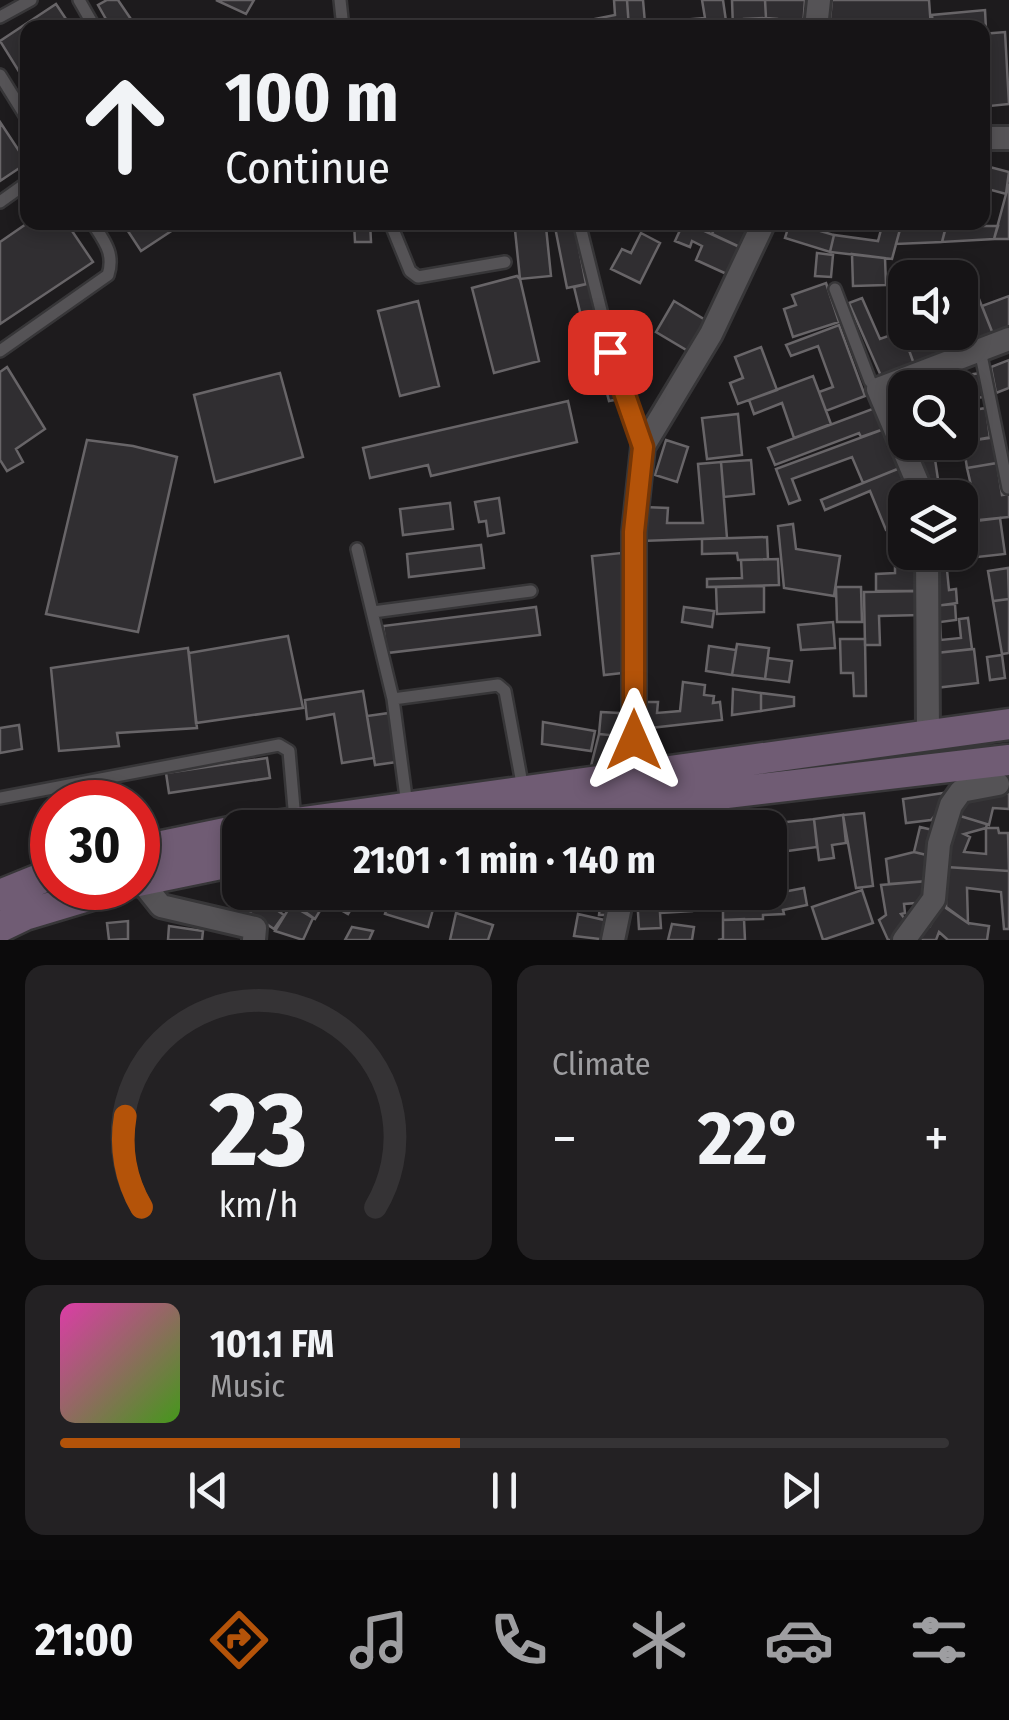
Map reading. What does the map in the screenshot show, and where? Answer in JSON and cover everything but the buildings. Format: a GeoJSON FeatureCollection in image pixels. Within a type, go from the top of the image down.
{"type":"FeatureCollection","features":[{"type":"Feature","properties":{"kind":"main road"},"geometry":{"type":"LineString","coordinates":[[638,810],[691,782],[1009,724]]}},
{"type":"Feature","properties":{"kind":"main road"},"geometry":{"type":"LineString","coordinates":[[386,810],[634,774],[691,782],[1000,774]]}},
{"type":"Feature","properties":{"kind":"main road"},"geometry":{"type":"LineString","coordinates":[[160,864],[222,838]]}},
{"type":"Feature","properties":{"kind":"main road"},"geometry":{"type":"LineString","coordinates":[[160,871],[222,863]]}},
{"type":"Feature","properties":{"kind":"main road"},"geometry":{"type":"LineString","coordinates":[[0,896],[30,883]]}},
{"type":"Feature","properties":{"kind":"main road"},"geometry":{"type":"LineString","coordinates":[[15,928],[55,910]]}},
{"type":"Feature","properties":{"kind":"street"},"geometry":{"type":"LineString","coordinates":[[634,774],[634,532],[643,447],[710,334],[760,230]]}},
{"type":"Feature","properties":{"kind":"street"},"geometry":{"type":"LineString","coordinates":[[916,480],[878,389],[1009,339]]}},
{"type":"Feature","properties":{"kind":"street"},"geometry":{"type":"LineString","coordinates":[[927,570],[928,736]]}},
{"type":"Feature","properties":{"kind":"street"},"geometry":{"type":"LineString","coordinates":[[904,940],[934,900],[939,844],[951,805],[961,791],[1000,774]]}},
{"type":"Feature","properties":{"kind":"street"},"geometry":{"type":"LineString","coordinates":[[160,905],[255,928],[254,940]]}},
{"type":"Feature","properties":{"kind":"street"},"geometry":{"type":"LineString","coordinates":[[613,940],[619,910]]}},
{"type":"Feature","properties":{"kind":"lane"},"geometry":{"type":"LineString","coordinates":[[0,17],[31,0]]}},
{"type":"Feature","properties":{"kind":"lane"},"geometry":{"type":"LineString","coordinates":[[0,75],[20,107]]}},
{"type":"Feature","properties":{"kind":"lane"},"geometry":{"type":"LineString","coordinates":[[0,351],[108,275],[112,262],[109,249],[97,230]]}},
{"type":"Feature","properties":{"kind":"lane"},"geometry":{"type":"LineString","coordinates":[[393,230],[410,271],[418,277],[505,262]]}},
{"type":"Feature","properties":{"kind":"lane"},"geometry":{"type":"LineString","coordinates":[[581,230],[618,379],[643,447]]}},
{"type":"Feature","properties":{"kind":"lane"},"geometry":{"type":"LineString","coordinates":[[834,289],[870,382],[878,389]]}},
{"type":"Feature","properties":{"kind":"lane"},"geometry":{"type":"LineString","coordinates":[[980,350],[1008,488]]}},
{"type":"Feature","properties":{"kind":"lane"},"geometry":{"type":"LineString","coordinates":[[357,549],[393,698],[408,807]]}},
{"type":"Feature","properties":{"kind":"lane"},"geometry":{"type":"LineString","coordinates":[[374,612],[531,590]]}},
{"type":"Feature","properties":{"kind":"lane"},"geometry":{"type":"LineString","coordinates":[[393,698],[498,684],[504,691],[523,790]]}},
{"type":"Feature","properties":{"kind":"lane"},"geometry":{"type":"LineString","coordinates":[[0,798],[279,744],[289,751],[295,810]]}},
{"type":"Feature","properties":{"kind":"route"},"geometry":{"type":"LineString","coordinates":[[610,352],[643,447],[634,532],[634,740]]}}]}
